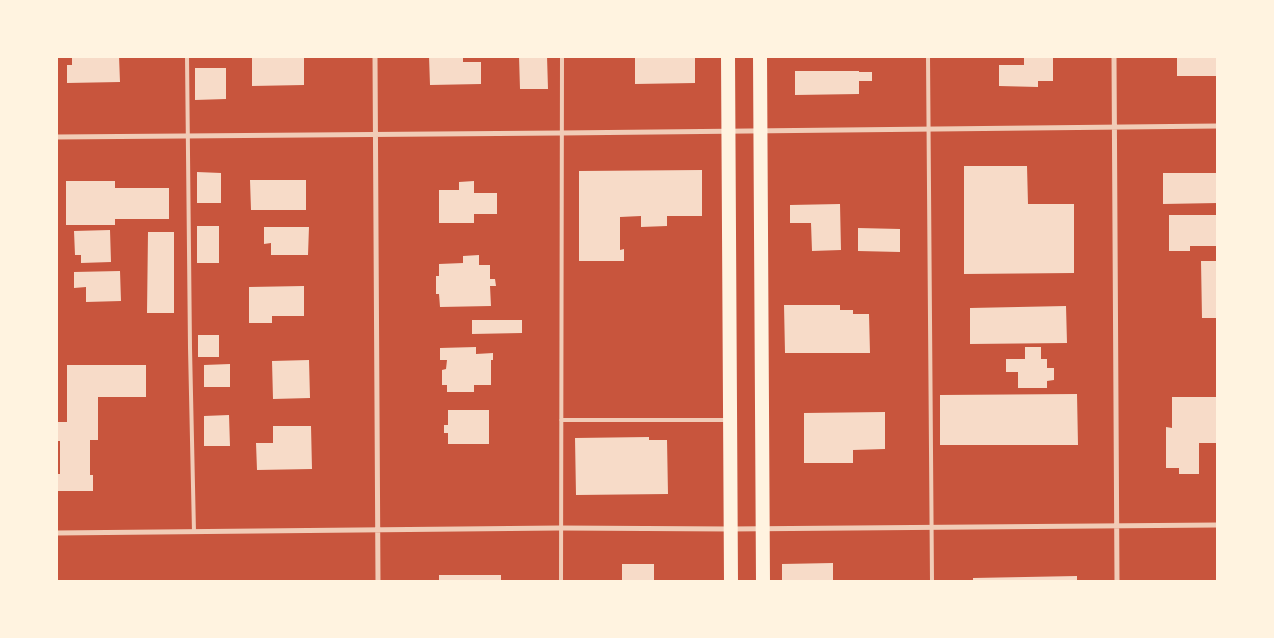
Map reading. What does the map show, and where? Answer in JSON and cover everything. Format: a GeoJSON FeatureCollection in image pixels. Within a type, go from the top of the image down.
{"type":"FeatureCollection","features":[{"type":"Feature","properties":{"kind":"highway"},"geometry":{"type":"LineString","coordinates":[[728,56],[731,582]]}},
{"type":"Feature","properties":{"kind":"highway"},"geometry":{"type":"LineString","coordinates":[[760,56],[763,582]]}},
{"type":"Feature","properties":{"kind":"street"},"geometry":{"type":"LineString","coordinates":[[375,56],[378,582]]}},
{"type":"Feature","properties":{"kind":"street"},"geometry":{"type":"LineString","coordinates":[[1114,56],[1117,582]]}},
{"type":"Feature","properties":{"kind":"street"},"geometry":{"type":"LineString","coordinates":[[56,137],[1218,126]]}},
{"type":"Feature","properties":{"kind":"street"},"geometry":{"type":"LineString","coordinates":[[56,533],[560,528],[1218,525]]}},
{"type":"Feature","properties":{"kind":"lane"},"geometry":{"type":"LineString","coordinates":[[187,56],[194,532]]}},
{"type":"Feature","properties":{"kind":"lane"},"geometry":{"type":"LineString","coordinates":[[561,582],[562,56]]}},
{"type":"Feature","properties":{"kind":"lane"},"geometry":{"type":"LineString","coordinates":[[928,56],[932,582]]}},
{"type":"Feature","properties":{"kind":"lane"},"geometry":{"type":"LineString","coordinates":[[561,420],[730,420]]}},
{"type":"Feature","properties":{"kind":"building"},"geometry":{"type":"Polygon","coordinates":[[[72,56],[119,56],[120,82],[67,83],[67,65],[72,65],[72,56]]]}},
{"type":"Feature","properties":{"kind":"building"},"geometry":{"type":"Polygon","coordinates":[[[252,56],[304,56],[304,85],[252,86],[252,56]]]}},
{"type":"Feature","properties":{"kind":"building"},"geometry":{"type":"Polygon","coordinates":[[[429,56],[463,56],[463,62],[481,62],[481,84],[430,85],[429,56]]]}},
{"type":"Feature","properties":{"kind":"building"},"geometry":{"type":"Polygon","coordinates":[[[519,56],[547,56],[548,89],[520,89],[519,56]]]}},
{"type":"Feature","properties":{"kind":"building"},"geometry":{"type":"Polygon","coordinates":[[[635,56],[695,56],[695,83],[635,84],[635,56]]]}},
{"type":"Feature","properties":{"kind":"building"},"geometry":{"type":"Polygon","coordinates":[[[1024,56],[1053,56],[1053,81],[1038,81],[1038,87],[999,86],[999,65],[1024,65],[1024,56]]]}},
{"type":"Feature","properties":{"kind":"building"},"geometry":{"type":"Polygon","coordinates":[[[1177,56],[1216,56],[1216,76],[1177,76],[1177,56]]]}},
{"type":"Feature","properties":{"kind":"building"},"geometry":{"type":"Polygon","coordinates":[[[195,68],[226,68],[226,99],[195,100],[195,68]]]}},
{"type":"Feature","properties":{"kind":"building"},"geometry":{"type":"Polygon","coordinates":[[[795,71],[872,72],[872,81],[859,81],[859,94],[795,95],[795,71]]]}},
{"type":"Feature","properties":{"kind":"building"},"geometry":{"type":"Polygon","coordinates":[[[964,166],[1027,166],[1028,204],[1074,204],[1074,273],[964,274],[964,166]]]}},
{"type":"Feature","properties":{"kind":"building"},"geometry":{"type":"Polygon","coordinates":[[[702,170],[702,216],[667,216],[667,226],[641,227],[641,216],[620,217],[620,250],[624,249],[624,261],[579,261],[579,171],[702,170]]]}},
{"type":"Feature","properties":{"kind":"building"},"geometry":{"type":"Polygon","coordinates":[[[197,172],[221,173],[221,203],[197,203],[197,172]]]}},
{"type":"Feature","properties":{"kind":"building"},"geometry":{"type":"Polygon","coordinates":[[[1163,173],[1218,173],[1218,203],[1163,204],[1163,173]]]}},
{"type":"Feature","properties":{"kind":"building"},"geometry":{"type":"Polygon","coordinates":[[[250,180],[306,180],[306,210],[251,210],[250,180]]]}},
{"type":"Feature","properties":{"kind":"building"},"geometry":{"type":"Polygon","coordinates":[[[66,181],[115,181],[115,188],[169,188],[169,219],[115,219],[115,225],[66,225],[66,181]]]}},
{"type":"Feature","properties":{"kind":"building"},"geometry":{"type":"Polygon","coordinates":[[[474,181],[474,193],[497,193],[497,214],[474,214],[474,223],[439,223],[439,190],[459,190],[459,182],[474,181]]]}},
{"type":"Feature","properties":{"kind":"building"},"geometry":{"type":"Polygon","coordinates":[[[840,204],[841,250],[812,251],[811,223],[790,223],[790,205],[840,204]]]}},
{"type":"Feature","properties":{"kind":"building"},"geometry":{"type":"Polygon","coordinates":[[[1169,215],[1218,215],[1218,246],[1190,246],[1190,251],[1169,251],[1169,215]]]}},
{"type":"Feature","properties":{"kind":"building"},"geometry":{"type":"Polygon","coordinates":[[[197,226],[219,226],[219,263],[197,263],[197,226]]]}},
{"type":"Feature","properties":{"kind":"building"},"geometry":{"type":"Polygon","coordinates":[[[264,227],[309,227],[308,255],[271,255],[271,243],[264,244],[264,227]]]}},
{"type":"Feature","properties":{"kind":"building"},"geometry":{"type":"Polygon","coordinates":[[[858,228],[900,229],[900,252],[858,251],[858,228]]]}},
{"type":"Feature","properties":{"kind":"building"},"geometry":{"type":"Polygon","coordinates":[[[110,230],[111,262],[81,263],[81,255],[75,255],[74,231],[110,230]]]}},
{"type":"Feature","properties":{"kind":"building"},"geometry":{"type":"Polygon","coordinates":[[[148,232],[174,232],[174,313],[147,313],[148,232]]]}},
{"type":"Feature","properties":{"kind":"building"},"geometry":{"type":"Polygon","coordinates":[[[479,255],[479,265],[490,265],[490,279],[495,279],[496,286],[490,286],[491,306],[440,307],[439,294],[436,294],[436,276],[439,276],[439,264],[463,263],[463,256],[479,255]]]}},
{"type":"Feature","properties":{"kind":"building"},"geometry":{"type":"Polygon","coordinates":[[[1201,261],[1218,261],[1218,318],[1202,318],[1201,261]]]}},
{"type":"Feature","properties":{"kind":"building"},"geometry":{"type":"Polygon","coordinates":[[[120,271],[121,301],[86,302],[86,287],[74,288],[74,272],[120,271]]]}},
{"type":"Feature","properties":{"kind":"building"},"geometry":{"type":"Polygon","coordinates":[[[304,286],[304,316],[272,316],[272,323],[249,323],[249,287],[304,286]]]}},
{"type":"Feature","properties":{"kind":"building"},"geometry":{"type":"Polygon","coordinates":[[[784,305],[840,305],[840,310],[853,310],[853,314],[869,314],[870,353],[785,353],[784,305]]]}},
{"type":"Feature","properties":{"kind":"building"},"geometry":{"type":"Polygon","coordinates":[[[1066,306],[1067,343],[970,344],[970,308],[1066,306]]]}},
{"type":"Feature","properties":{"kind":"building"},"geometry":{"type":"Polygon","coordinates":[[[472,320],[522,320],[522,333],[472,334],[472,320]]]}},
{"type":"Feature","properties":{"kind":"building"},"geometry":{"type":"Polygon","coordinates":[[[198,335],[219,335],[219,357],[198,357],[198,335]]]}},
{"type":"Feature","properties":{"kind":"building"},"geometry":{"type":"Polygon","coordinates":[[[476,347],[476,354],[493,353],[493,360],[491,360],[491,385],[474,385],[474,392],[447,392],[447,385],[442,385],[442,370],[446,369],[447,360],[440,360],[440,348],[476,347]]]}},
{"type":"Feature","properties":{"kind":"building"},"geometry":{"type":"Polygon","coordinates":[[[1025,347],[1041,347],[1041,359],[1047,359],[1047,368],[1054,368],[1054,380],[1047,381],[1047,388],[1018,388],[1018,372],[1006,372],[1006,359],[1025,359],[1025,347]]]}},
{"type":"Feature","properties":{"kind":"building"},"geometry":{"type":"Polygon","coordinates":[[[309,360],[310,398],[273,399],[272,361],[309,360]]]}},
{"type":"Feature","properties":{"kind":"building"},"geometry":{"type":"Polygon","coordinates":[[[230,364],[230,387],[204,387],[204,365],[230,364]]]}},
{"type":"Feature","properties":{"kind":"building"},"geometry":{"type":"Polygon","coordinates":[[[67,365],[146,365],[146,397],[98,397],[98,440],[90,440],[90,475],[93,475],[93,491],[58,491],[60,441],[57,441],[57,422],[67,422],[67,365]]]}},
{"type":"Feature","properties":{"kind":"building"},"geometry":{"type":"Polygon","coordinates":[[[1077,394],[1078,445],[940,445],[940,395],[1077,394]]]}},
{"type":"Feature","properties":{"kind":"building"},"geometry":{"type":"Polygon","coordinates":[[[1172,397],[1218,397],[1218,443],[1199,443],[1199,474],[1179,474],[1179,468],[1166,468],[1166,427],[1172,428],[1172,397]]]}},
{"type":"Feature","properties":{"kind":"building"},"geometry":{"type":"Polygon","coordinates":[[[448,410],[489,410],[489,444],[448,444],[448,433],[444,433],[444,425],[448,425],[448,410]]]}},
{"type":"Feature","properties":{"kind":"building"},"geometry":{"type":"Polygon","coordinates":[[[885,412],[885,449],[853,450],[853,463],[804,463],[804,413],[885,412]]]}},
{"type":"Feature","properties":{"kind":"building"},"geometry":{"type":"Polygon","coordinates":[[[229,415],[230,446],[204,446],[204,416],[229,415]]]}},
{"type":"Feature","properties":{"kind":"building"},"geometry":{"type":"Polygon","coordinates":[[[273,426],[311,426],[312,469],[257,470],[256,443],[273,443],[273,426]]]}},
{"type":"Feature","properties":{"kind":"building"},"geometry":{"type":"Polygon","coordinates":[[[649,437],[649,440],[667,440],[668,494],[576,495],[575,438],[649,437]]]}},
{"type":"Feature","properties":{"kind":"building"},"geometry":{"type":"Polygon","coordinates":[[[833,563],[833,582],[782,582],[782,564],[833,563]]]}},
{"type":"Feature","properties":{"kind":"building"},"geometry":{"type":"Polygon","coordinates":[[[622,564],[654,564],[654,582],[622,582],[622,564]]]}},
{"type":"Feature","properties":{"kind":"building"},"geometry":{"type":"Polygon","coordinates":[[[439,575],[501,575],[501,582],[439,582],[439,575]]]}},
{"type":"Feature","properties":{"kind":"building"},"geometry":{"type":"Polygon","coordinates":[[[1077,576],[1077,582],[973,582],[973,578],[1077,576]]]}}]}
